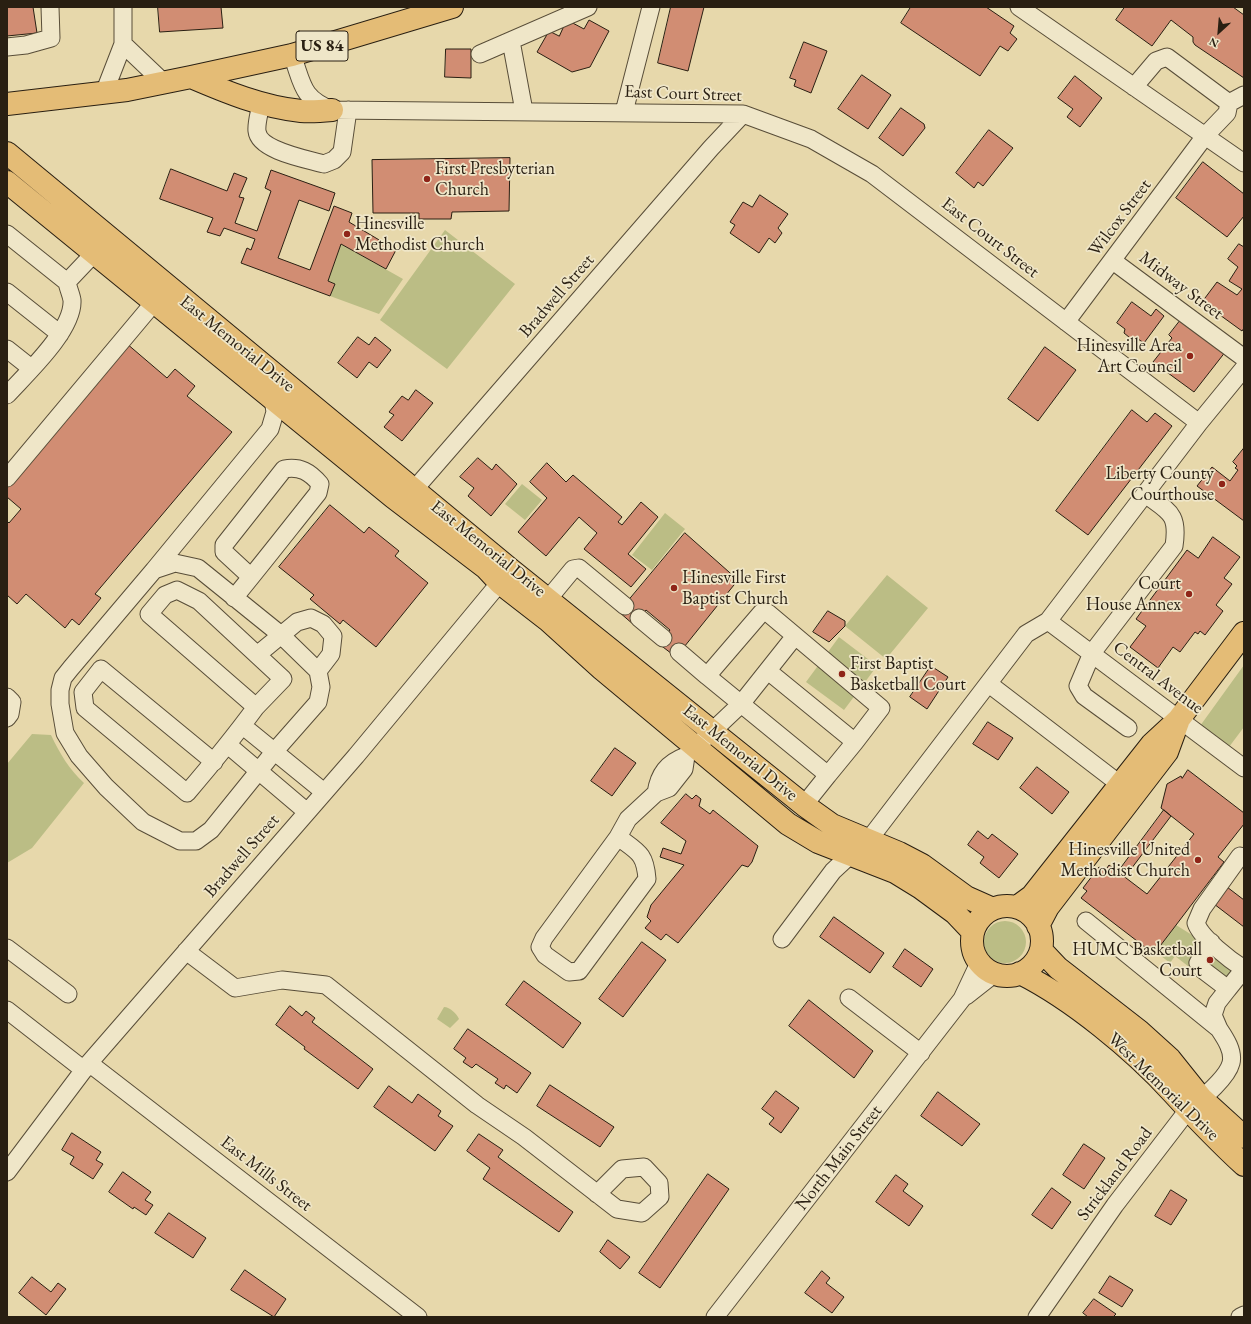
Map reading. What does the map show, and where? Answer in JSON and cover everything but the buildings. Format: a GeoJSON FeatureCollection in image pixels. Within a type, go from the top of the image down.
{"type":"FeatureCollection","features":[{"type":"Feature","properties":{"kind":"main road","name":"US 84"},"geometry":{"type":"LineString","coordinates":[[7,104],[104,93],[164,83],[292,55],[452,7]]}},
{"type":"Feature","properties":{"kind":"main road"},"geometry":{"type":"LineString","coordinates":[[191,77],[231,95],[261,103],[301,111],[340,110]]}},
{"type":"Feature","properties":{"kind":"main road","name":"East Memorial Drive"},"geometry":{"type":"LineString","coordinates":[[7,154],[101,246]]}},
{"type":"Feature","properties":{"kind":"main road","name":"East Memorial Drive"},"geometry":{"type":"LineString","coordinates":[[7,182],[101,246],[505,576],[549,621],[690,752],[788,824],[818,842],[894,872],[921,888],[955,913],[973,932]]}},
{"type":"Feature","properties":{"kind":"main road","name":"East Memorial Drive"},"geometry":{"type":"LineString","coordinates":[[161,294],[273,399],[409,497]]}},
{"type":"Feature","properties":{"kind":"main road","name":"East Memorial Drive"},"geometry":{"type":"LineString","coordinates":[[505,576],[548,598],[804,805],[832,825],[899,853],[922,865],[966,897],[993,909]]}},
{"type":"Feature","properties":{"kind":"main road"},"geometry":{"type":"LineString","coordinates":[[1017,907],[1032,896],[1126,791],[1167,752],[1180,719],[1244,633]]}},
{"type":"Feature","properties":{"kind":"main road"},"geometry":{"type":"LineString","coordinates":[[1038,926],[1048,907],[1126,791]]}},
{"type":"Feature","properties":{"kind":"main road"},"geometry":{"type":"LineString","coordinates":[[1002,906],[1017,907],[1028,914],[1038,926],[1041,935],[1041,950],[1031,966],[1020,973],[1004,976],[987,968],[972,947],[973,932],[978,921],[993,909],[1002,906]]}},
{"type":"Feature","properties":{"kind":"main road","name":"West Memorial Drive"},"geometry":{"type":"LineString","coordinates":[[1041,950],[1058,968],[1144,1036],[1170,1059],[1195,1105],[1244,1165]]}},
{"type":"Feature","properties":{"kind":"main road","name":"West Memorial Drive"},"geometry":{"type":"LineString","coordinates":[[1020,973],[1046,986],[1107,1033],[1136,1056],[1173,1093],[1195,1105],[1244,1137]]}},
{"type":"Feature","properties":{"kind":"street"},"geometry":{"type":"LineString","coordinates":[[7,46],[26,45],[51,38],[50,7]]}},
{"type":"Feature","properties":{"kind":"street"},"geometry":{"type":"LineString","coordinates":[[104,93],[123,44],[123,7]]}},
{"type":"Feature","properties":{"kind":"street"},"geometry":{"type":"LineString","coordinates":[[480,54],[588,7]]}},
{"type":"Feature","properties":{"kind":"street"},"geometry":{"type":"LineString","coordinates":[[624,112],[651,7]]}},
{"type":"Feature","properties":{"kind":"street"},"geometry":{"type":"LineString","coordinates":[[1019,7],[1244,163]]}},
{"type":"Feature","properties":{"kind":"street"},"geometry":{"type":"LineString","coordinates":[[511,41],[524,111]]}},
{"type":"Feature","properties":{"kind":"street"},"geometry":{"type":"LineString","coordinates":[[123,44],[164,83]]}},
{"type":"Feature","properties":{"kind":"street","name":"East Court Street"},"geometry":{"type":"LineString","coordinates":[[292,55],[307,93],[317,104],[340,110],[743,114],[811,139],[872,174],[1199,423]]}},
{"type":"Feature","properties":{"kind":"street"},"geometry":{"type":"LineString","coordinates":[[1134,87],[1156,61],[1167,57],[1229,103],[1244,95]]}},
{"type":"Feature","properties":{"kind":"street"},"geometry":{"type":"LineString","coordinates":[[261,103],[257,131],[260,141],[271,148],[324,164],[334,160],[342,152],[340,110]]}},
{"type":"Feature","properties":{"kind":"street","name":"Wilcox Street"},"geometry":{"type":"LineString","coordinates":[[1066,322],[1205,136],[1227,113],[1229,103]]}},
{"type":"Feature","properties":{"kind":"street","name":"Bradwell Street"},"geometry":{"type":"LineString","coordinates":[[409,497],[711,148],[743,114]]}},
{"type":"Feature","properties":{"kind":"street"},"geometry":{"type":"LineString","coordinates":[[7,234],[67,282],[72,301],[66,326],[7,395]]}},
{"type":"Feature","properties":{"kind":"street"},"geometry":{"type":"LineString","coordinates":[[67,282],[101,246]]}},
{"type":"Feature","properties":{"kind":"street","name":"Midway Street"},"geometry":{"type":"LineString","coordinates":[[1113,261],[1244,358]]}},
{"type":"Feature","properties":{"kind":"street"},"geometry":{"type":"LineString","coordinates":[[7,292],[60,334]]}},
{"type":"Feature","properties":{"kind":"street"},"geometry":{"type":"LineString","coordinates":[[7,478],[161,294]]}},
{"type":"Feature","properties":{"kind":"street"},"geometry":{"type":"LineString","coordinates":[[7,349],[31,368]]}},
{"type":"Feature","properties":{"kind":"street"},"geometry":{"type":"LineString","coordinates":[[782,939],[833,871],[868,840],[1026,634],[1048,621],[1199,423],[1244,368]]}},
{"type":"Feature","properties":{"kind":"street"},"geometry":{"type":"LineString","coordinates":[[154,570],[175,563],[198,568],[281,635],[318,671],[321,688],[318,702],[258,771],[211,830],[196,841],[180,841],[143,822],[106,786],[79,756],[65,733],[60,704],[60,690],[63,678],[270,429],[275,412],[273,399]]}},
{"type":"Feature","properties":{"kind":"street"},"geometry":{"type":"LineString","coordinates":[[234,598],[252,577],[318,493],[320,484],[313,475],[303,470],[293,468],[284,469],[224,545],[224,552],[237,566],[252,577]]}},
{"type":"Feature","properties":{"kind":"street"},"geometry":{"type":"LineString","coordinates":[[1128,728],[1079,690],[1079,681],[1092,653],[1174,546],[1176,530],[1175,521],[1167,511],[1145,494]]}},
{"type":"Feature","properties":{"kind":"street"},"geometry":{"type":"LineString","coordinates":[[548,598],[573,569],[579,568],[625,606]]}},
{"type":"Feature","properties":{"kind":"street","name":"Bradwell Street"},"geometry":{"type":"LineString","coordinates":[[7,1172],[87,1066],[307,812],[505,576]]}},
{"type":"Feature","properties":{"kind":"street"},"geometry":{"type":"LineString","coordinates":[[214,762],[101,670],[83,692],[85,708],[187,793],[214,762],[228,745],[256,707],[283,679],[199,601],[177,590],[165,596],[149,614],[256,707]]}},
{"type":"Feature","properties":{"kind":"street"},"geometry":{"type":"LineString","coordinates":[[707,676],[762,612],[768,613],[881,708],[804,805]]}},
{"type":"Feature","properties":{"kind":"street"},"geometry":{"type":"LineString","coordinates":[[257,655],[297,622],[311,618],[323,624],[333,636],[331,654],[318,671]]}},
{"type":"Feature","properties":{"kind":"street"},"geometry":{"type":"LineString","coordinates":[[639,618],[663,638]]}},
{"type":"Feature","properties":{"kind":"street","name":"Central Avenue"},"geometry":{"type":"LineString","coordinates":[[1048,621],[1244,768]]}},
{"type":"Feature","properties":{"kind":"street"},"geometry":{"type":"LineString","coordinates":[[618,837],[638,852],[645,863],[647,880],[578,970],[569,972],[545,955],[540,947],[544,938],[618,837],[628,818],[656,793],[658,779],[674,760],[690,752],[714,732],[741,704],[795,636]]}},
{"type":"Feature","properties":{"kind":"street"},"geometry":{"type":"LineString","coordinates":[[679,652],[828,775]]}},
{"type":"Feature","properties":{"kind":"street"},"geometry":{"type":"LineString","coordinates":[[768,670],[855,742]]}},
{"type":"Feature","properties":{"kind":"street"},"geometry":{"type":"LineString","coordinates":[[989,684],[1126,791]]}},
{"type":"Feature","properties":{"kind":"street"},"geometry":{"type":"LineString","coordinates":[[7,697],[12,702],[10,714],[7,718]]}},
{"type":"Feature","properties":{"kind":"street"},"geometry":{"type":"LineString","coordinates":[[243,726],[324,792]]}},
{"type":"Feature","properties":{"kind":"street"},"geometry":{"type":"LineString","coordinates":[[228,745],[307,812]]}},
{"type":"Feature","properties":{"kind":"street"},"geometry":{"type":"LineString","coordinates":[[1219,1029],[1213,1015],[1217,1003],[1244,969],[1198,931],[1196,923],[1202,910],[1243,857]]}},
{"type":"Feature","properties":{"kind":"street"},"geometry":{"type":"LineString","coordinates":[[1086,921],[1219,1029]]}},
{"type":"Feature","properties":{"kind":"street"},"geometry":{"type":"LineString","coordinates":[[1211,942],[1198,963],[1203,970],[1228,989]]}},
{"type":"Feature","properties":{"kind":"street"},"geometry":{"type":"LineString","coordinates":[[7,948],[68,994]]}},
{"type":"Feature","properties":{"kind":"street"},"geometry":{"type":"LineString","coordinates":[[186,951],[235,988],[282,980],[326,985],[477,1104],[524,1136],[597,1194]]}},
{"type":"Feature","properties":{"kind":"street","name":"North Main Street"},"geometry":{"type":"LineString","coordinates":[[715,1317],[987,968]]}},
{"type":"Feature","properties":{"kind":"street"},"geometry":{"type":"LineString","coordinates":[[849,998],[922,1053]]}},
{"type":"Feature","properties":{"kind":"street","name":"East Mills Street"},"geometry":{"type":"LineString","coordinates":[[7,1010],[87,1066],[418,1317]]}},
{"type":"Feature","properties":{"kind":"street","name":"Strickland Road"},"geometry":{"type":"LineString","coordinates":[[1037,1317],[1115,1205],[1195,1105],[1228,1071],[1231,1062],[1231,1052],[1219,1029]]}},
{"type":"Feature","properties":{"kind":"street"},"geometry":{"type":"LineString","coordinates":[[1240,1317],[1244,1315]]}},
{"type":"Feature","properties":{"kind":"green space"},"geometry":{"type":"Polygon","coordinates":[[[445,230],[515,284],[447,369],[380,320],[445,230]]]}},
{"type":"Feature","properties":{"kind":"green space"},"geometry":{"type":"Polygon","coordinates":[[[341,244],[403,279],[379,314],[330,296],[335,284],[328,281],[341,244]]]}},
{"type":"Feature","properties":{"kind":"green space"},"geometry":{"type":"Polygon","coordinates":[[[522,484],[542,500],[525,520],[505,504],[522,484]]]}},
{"type":"Feature","properties":{"kind":"green space"},"geometry":{"type":"Polygon","coordinates":[[[665,513],[685,529],[652,570],[632,555],[665,513]]]}},
{"type":"Feature","properties":{"kind":"green space"},"geometry":{"type":"Polygon","coordinates":[[[887,575],[928,608],[886,659],[845,626],[887,575]]]}},
{"type":"Feature","properties":{"kind":"green space","name":"First Baptist Basketball Court"},"geometry":{"type":"Polygon","coordinates":[[[839,637],[877,666],[844,710],[806,682],[839,637]]]}},
{"type":"Feature","properties":{"kind":"green space"},"geometry":{"type":"Polygon","coordinates":[[[1244,665],[1244,727],[1229,747],[1200,726],[1244,665]]]}},
{"type":"Feature","properties":{"kind":"green space"},"geometry":{"type":"Polygon","coordinates":[[[32,734],[51,735],[65,761],[84,783],[32,848],[7,863],[7,764],[32,734]]]}},
{"type":"Feature","properties":{"kind":"green space"},"geometry":{"type":"Polygon","coordinates":[[[1005,921],[1020,927],[1026,942],[1020,957],[1005,963],[990,957],[984,942],[990,927],[1005,921]]]}},
{"type":"Feature","properties":{"kind":"green space","name":"HUMC Basketball Court"},"geometry":{"type":"Polygon","coordinates":[[[1176,925],[1192,935],[1198,928],[1244,964],[1229,998],[1175,956],[1170,963],[1156,952],[1176,925]]]}},
{"type":"Feature","properties":{"kind":"green space"},"geometry":{"type":"Polygon","coordinates":[[[444,1007],[453,1011],[459,1019],[450,1028],[437,1019],[444,1007]]]}},
{"type":"Feature","properties":{"kind":"place","name":"First Presbyterian Church"},"geometry":{"type":"Point","coordinates":[427,179]}},
{"type":"Feature","properties":{"kind":"place","name":"Hinesville Methodist Church"},"geometry":{"type":"Point","coordinates":[347,234]}},
{"type":"Feature","properties":{"kind":"place","name":"Hinesville Area Art Council"},"geometry":{"type":"Point","coordinates":[1190,356]}},
{"type":"Feature","properties":{"kind":"place","name":"Liberty County Courthouse"},"geometry":{"type":"Point","coordinates":[1222,484]}},
{"type":"Feature","properties":{"kind":"place","name":"Hinesville First Baptist Church"},"geometry":{"type":"Point","coordinates":[674,588]}},
{"type":"Feature","properties":{"kind":"place","name":"Court House Annex"},"geometry":{"type":"Point","coordinates":[1189,594]}},
{"type":"Feature","properties":{"kind":"place","name":"First Baptist Basketball Court"},"geometry":{"type":"Point","coordinates":[842,674]}},
{"type":"Feature","properties":{"kind":"place","name":"Hinesville United Methodist Church"},"geometry":{"type":"Point","coordinates":[1198,860]}},
{"type":"Feature","properties":{"kind":"place","name":"HUMC Basketball Court"},"geometry":{"type":"Point","coordinates":[1210,960]}}]}
